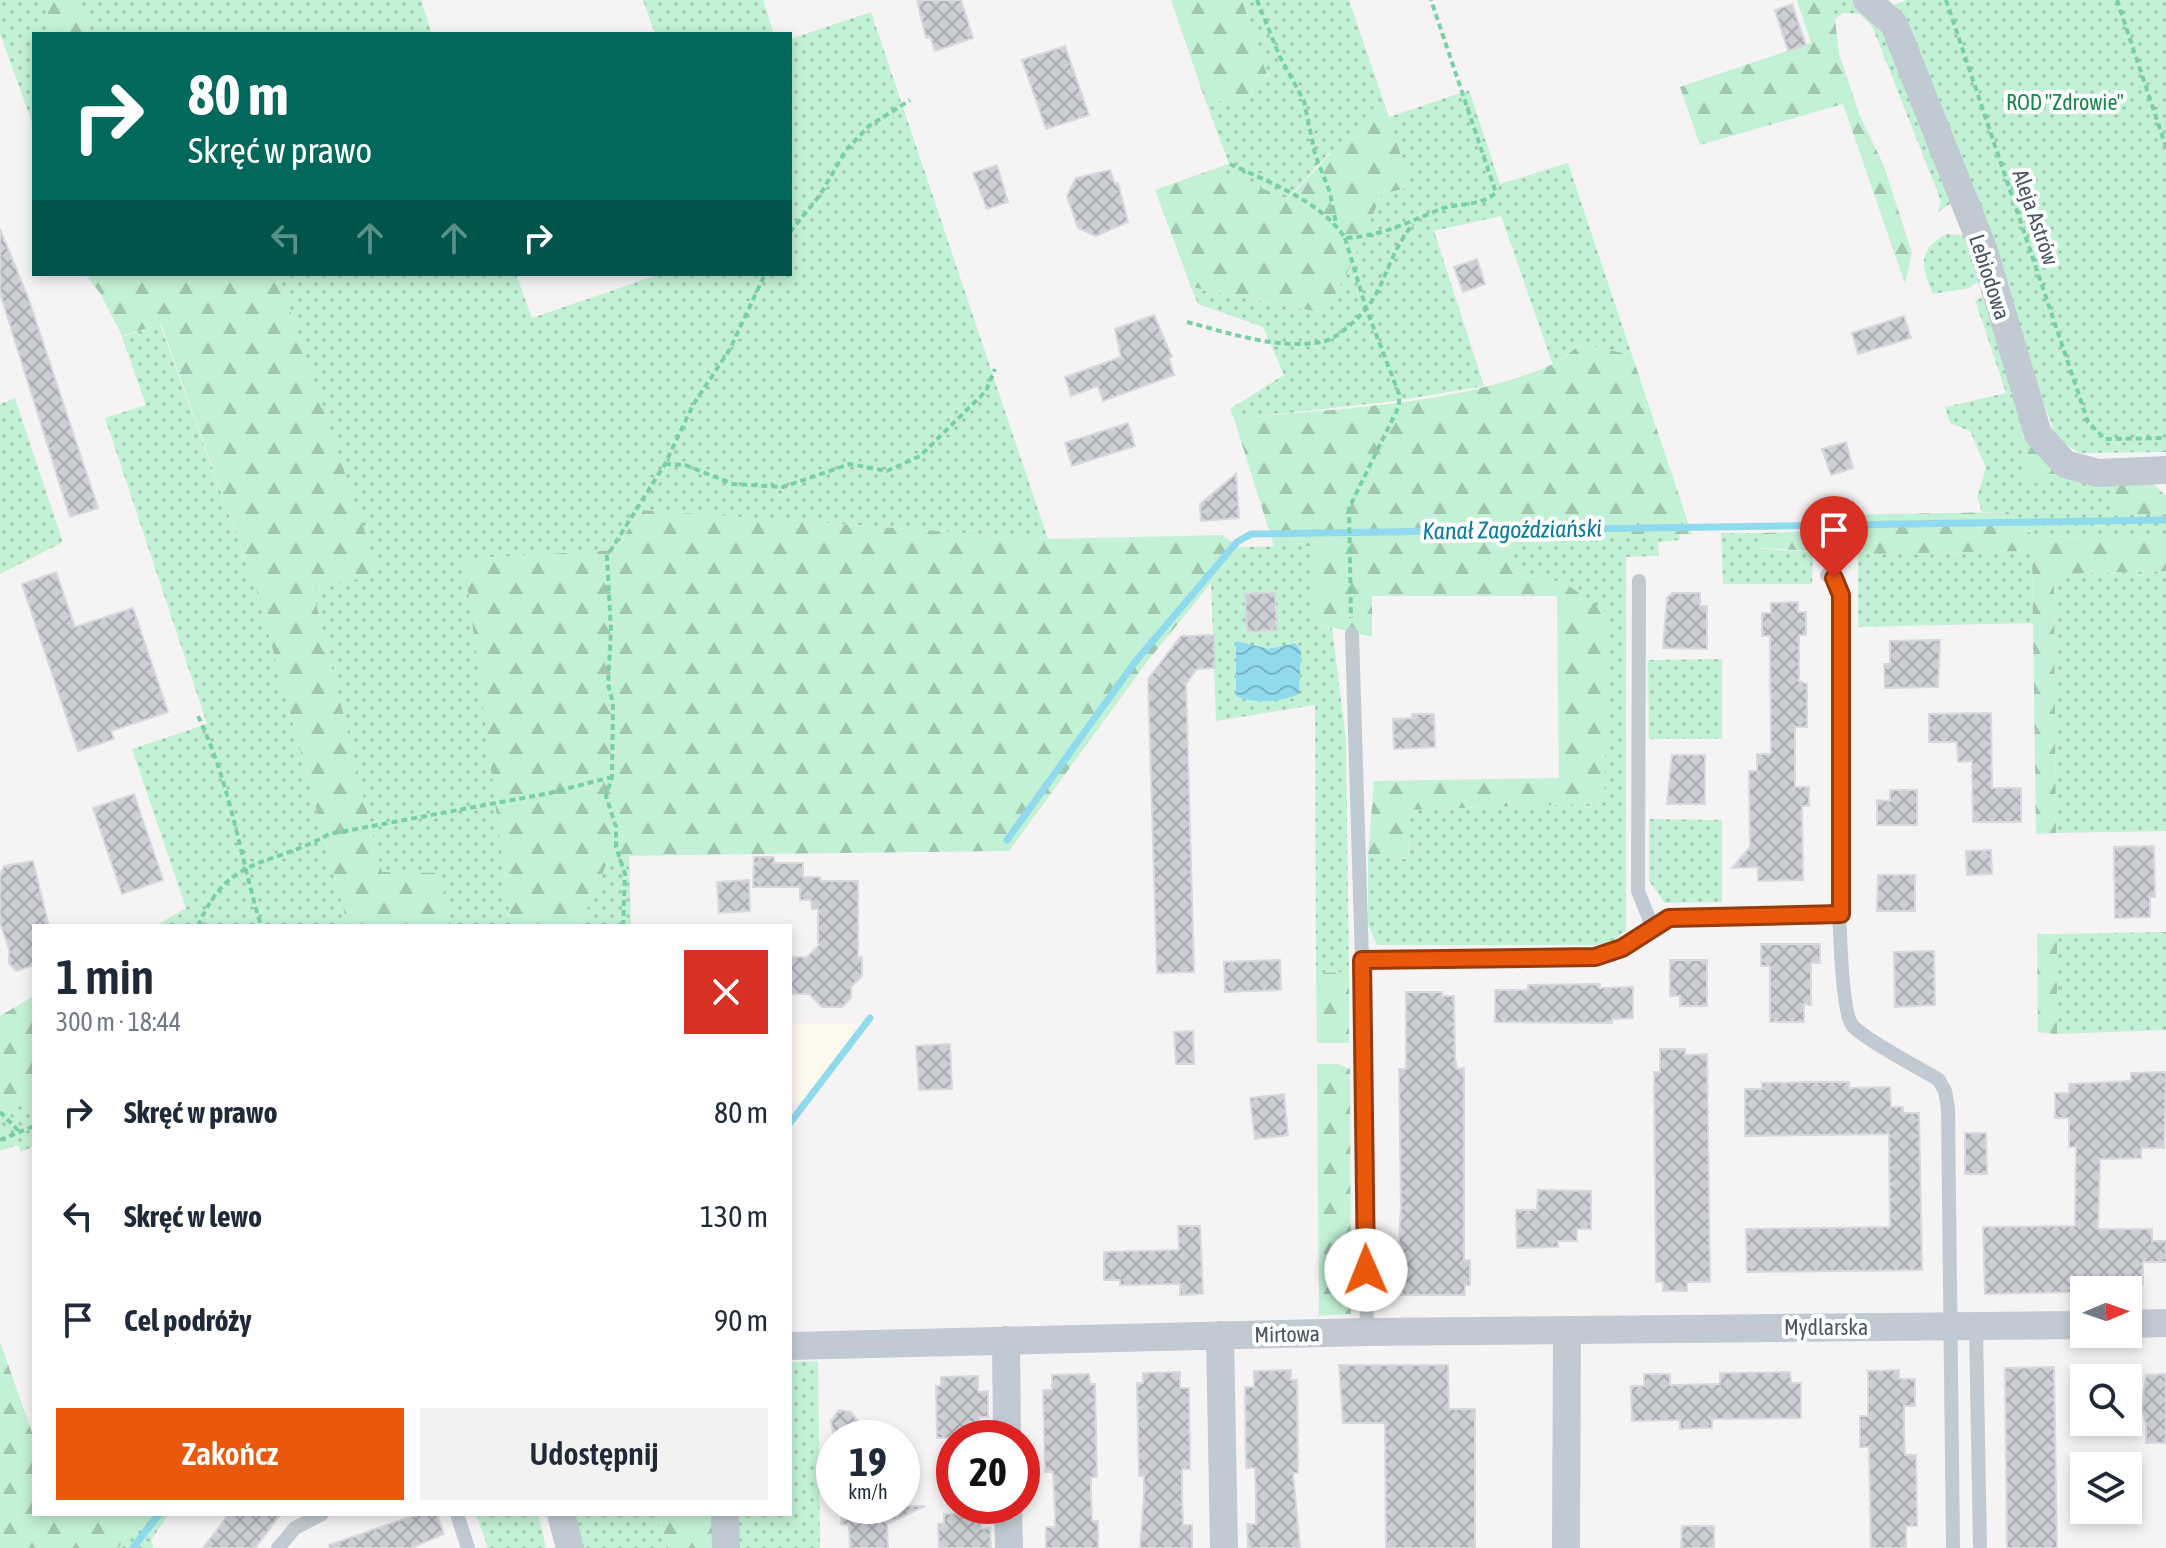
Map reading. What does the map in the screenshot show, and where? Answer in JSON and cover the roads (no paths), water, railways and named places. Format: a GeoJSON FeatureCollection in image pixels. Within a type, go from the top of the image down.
{"type":"FeatureCollection","features":[{"type":"Feature","properties":{"kind":"street","name":"Lebiodowa"},"geometry":{"type":"LineString","coordinates":[[1867,0],[1894,24],[1983,248],[2038,434],[2065,464],[2098,473],[2166,470]]}},
{"type":"Feature","properties":{"kind":"street"},"geometry":{"type":"LineString","coordinates":[[2142,1324],[2166,1323]]}},
{"type":"Feature","properties":{"kind":"street","name":"Mydlarska"},"geometry":{"type":"LineString","coordinates":[[1567,1332],[1729,1326],[2070,1325]]}},
{"type":"Feature","properties":{"kind":"street","name":"Mirtowa"},"geometry":{"type":"LineString","coordinates":[[792,1346],[1367,1332],[1567,1332]]}},
{"type":"Feature","properties":{"kind":"street"},"geometry":{"type":"LineString","coordinates":[[1566,1548],[1567,1332]]}},
{"type":"Feature","properties":{"kind":"street"},"geometry":{"type":"LineString","coordinates":[[1220,1335],[1224,1548]]}},
{"type":"Feature","properties":{"kind":"street"},"geometry":{"type":"LineString","coordinates":[[1006,1340],[1007,1420]]}},
{"type":"Feature","properties":{"kind":"street"},"geometry":{"type":"LineString","coordinates":[[562,1516],[570,1548]]}},
{"type":"Feature","properties":{"kind":"street"},"geometry":{"type":"LineString","coordinates":[[725,1516],[726,1548]]}},
{"type":"Feature","properties":{"kind":"street"},"geometry":{"type":"LineString","coordinates":[[1008,1524],[1009,1548]]}},
{"type":"Feature","properties":{"kind":"lane"},"geometry":{"type":"LineString","coordinates":[[1827,575],[1838,583],[1841,595],[1844,1006],[1853,1026],[1939,1080],[1945,1091],[1980,1548]]}},
{"type":"Feature","properties":{"kind":"lane"},"geometry":{"type":"LineString","coordinates":[[1639,581],[1638,891],[1652,926]]}},
{"type":"Feature","properties":{"kind":"lane"},"geometry":{"type":"LineString","coordinates":[[1352,634],[1362,960],[1367,1332]]}},
{"type":"Feature","properties":{"kind":"lane"},"geometry":{"type":"LineString","coordinates":[[1362,960],[1595,957],[1622,948],[1652,926],[1669,918],[1841,914]]}},
{"type":"Feature","properties":{"kind":"lane"},"geometry":{"type":"LineString","coordinates":[[1953,1548],[1963,1327]]}},
{"type":"Feature","properties":{"kind":"lane"},"geometry":{"type":"LineString","coordinates":[[278,1548],[295,1528],[318,1516]]}},
{"type":"Feature","properties":{"kind":"lane"},"geometry":{"type":"LineString","coordinates":[[458,1516],[468,1548]]}},
{"type":"Feature","properties":{"kind":"water"},"geometry":{"type":"Polygon","coordinates":[[[1236,641],[1269,649],[1295,643],[1301,651],[1299,694],[1268,701],[1236,696],[1236,641]]]}},
{"type":"Feature","properties":{"kind":"waterway","name":"Kanał Zagoździański"},"geometry":{"type":"LineString","coordinates":[[1007,840],[1135,662],[1237,542],[1251,534],[2166,520]]}},
{"type":"Feature","properties":{"kind":"waterway","name":"Kanał Zagoździański"},"geometry":{"type":"LineString","coordinates":[[792,1120],[870,1018]]}},
{"type":"Feature","properties":{"kind":"waterway","name":"Kanał Zagoździański"},"geometry":{"type":"LineString","coordinates":[[133,1548],[157,1516]]}},
{"type":"Feature","properties":{"kind":"park label","name":"ROD \"Zdrowie\""},"geometry":{"type":"Point","coordinates":[2065,102]}}]}
